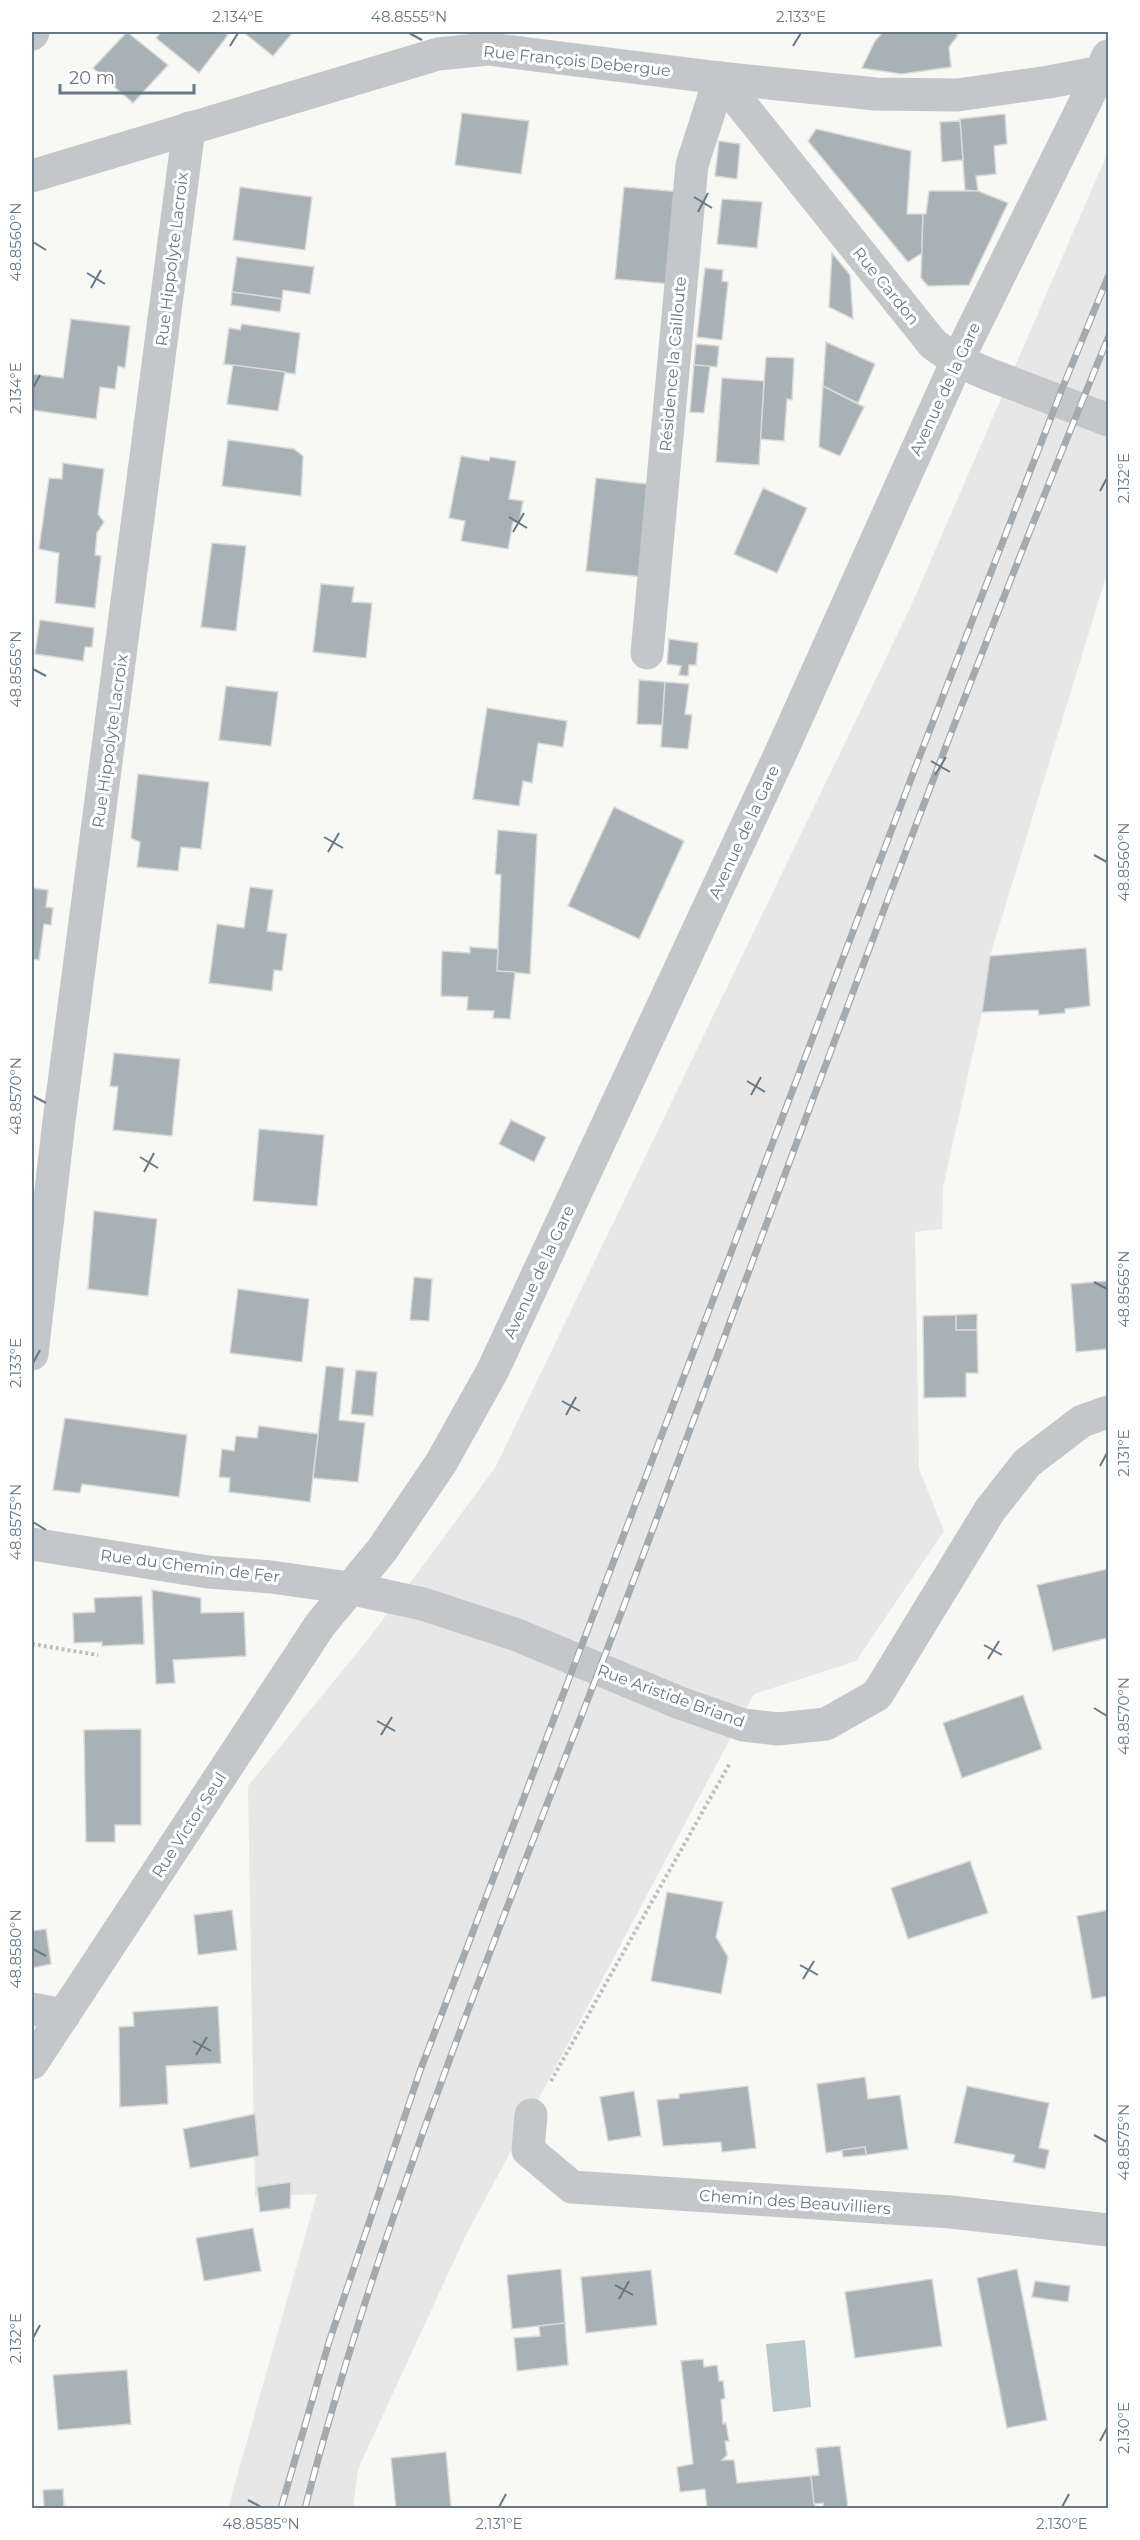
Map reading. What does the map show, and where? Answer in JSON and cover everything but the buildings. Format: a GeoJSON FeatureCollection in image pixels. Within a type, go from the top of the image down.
{"type":"FeatureCollection","features":[{"type":"Feature","properties":{"kind":"street","name":"Rue François Debergue"},"geometry":{"type":"LineString","coordinates":[[32,176],[438,54],[493,40],[720,78],[876,93],[957,95],[1049,82],[1105,64]]}},
{"type":"Feature","properties":{"kind":"street","name":"Avenue de la Gare"},"geometry":{"type":"LineString","coordinates":[[349,1588],[381,1550],[441,1463],[493,1370],[783,748],[957,361],[1105,64]]}},
{"type":"Feature","properties":{"kind":"street","name":"Rue Cardon"},"geometry":{"type":"LineString","coordinates":[[720,78],[933,344],[957,361],[1108,420]]}},
{"type":"Feature","properties":{"kind":"street","name":"Résidence la Cailloute"},"geometry":{"type":"LineString","coordinates":[[647,653],[692,165],[720,78]]}},
{"type":"Feature","properties":{"kind":"street","name":"Rue Hippolyte Lacroix"},"geometry":{"type":"LineString","coordinates":[[32,1354],[59,1121],[189,128]]}},
{"type":"Feature","properties":{"kind":"street","name":"Rue Aristide Briand"},"geometry":{"type":"LineString","coordinates":[[349,1588],[423,1604],[517,1635],[680,1703],[743,1725],[778,1729],[826,1724],[877,1695],[990,1510],[1028,1463],[1082,1421],[1108,1412]]}},
{"type":"Feature","properties":{"kind":"street","name":"Rue du Chemin de Fer"},"geometry":{"type":"LineString","coordinates":[[32,1544],[208,1572],[271,1577],[349,1588]]}},
{"type":"Feature","properties":{"kind":"street","name":"Rue Victor Seul"},"geometry":{"type":"LineString","coordinates":[[32,2063],[320,1625],[349,1588]]}},
{"type":"Feature","properties":{"kind":"street"},"geometry":{"type":"LineString","coordinates":[[32,2009],[64,2015]]}},
{"type":"Feature","properties":{"kind":"street","name":"Chemin des Beauvilliers"},"geometry":{"type":"LineString","coordinates":[[531,2115],[528,2150],[572,2187],[951,2212],[1108,2230]]}},
{"type":"Feature","properties":{"kind":"path"},"geometry":{"type":"LineString","coordinates":[[32,1644],[98,1655]]}},
{"type":"Feature","properties":{"kind":"path"},"geometry":{"type":"LineString","coordinates":[[531,2115],[732,1759],[743,1725]]}},
{"type":"Feature","properties":{"kind":"shaded area"},"geometry":{"type":"Polygon","coordinates":[[[1108,152],[1108,570],[990,956],[982,1012],[943,1187],[942,1229],[915,1232],[919,1469],[944,1531],[856,1661],[754,1694],[465,2237],[358,2469],[353,2508],[228,2508],[317,2194],[255,2197],[248,1786],[370,1637],[495,1468],[911,606],[1108,152]]]}},
{"type":"Feature","properties":{"kind":"shaded area"},"geometry":{"type":"Polygon","coordinates":[[[805,2340],[811,2407],[773,2412],[766,2344],[805,2340]]]}},
{"type":"Feature","properties":{"kind":"railway"},"geometry":{"type":"LineString","coordinates":[[281,2508],[329,2342],[420,2071],[917,763],[1062,389],[1108,277]]}},
{"type":"Feature","properties":{"kind":"railway"},"geometry":{"type":"LineString","coordinates":[[305,2508],[376,2269],[459,2033],[639,1566],[927,796],[1108,338]]}}]}
